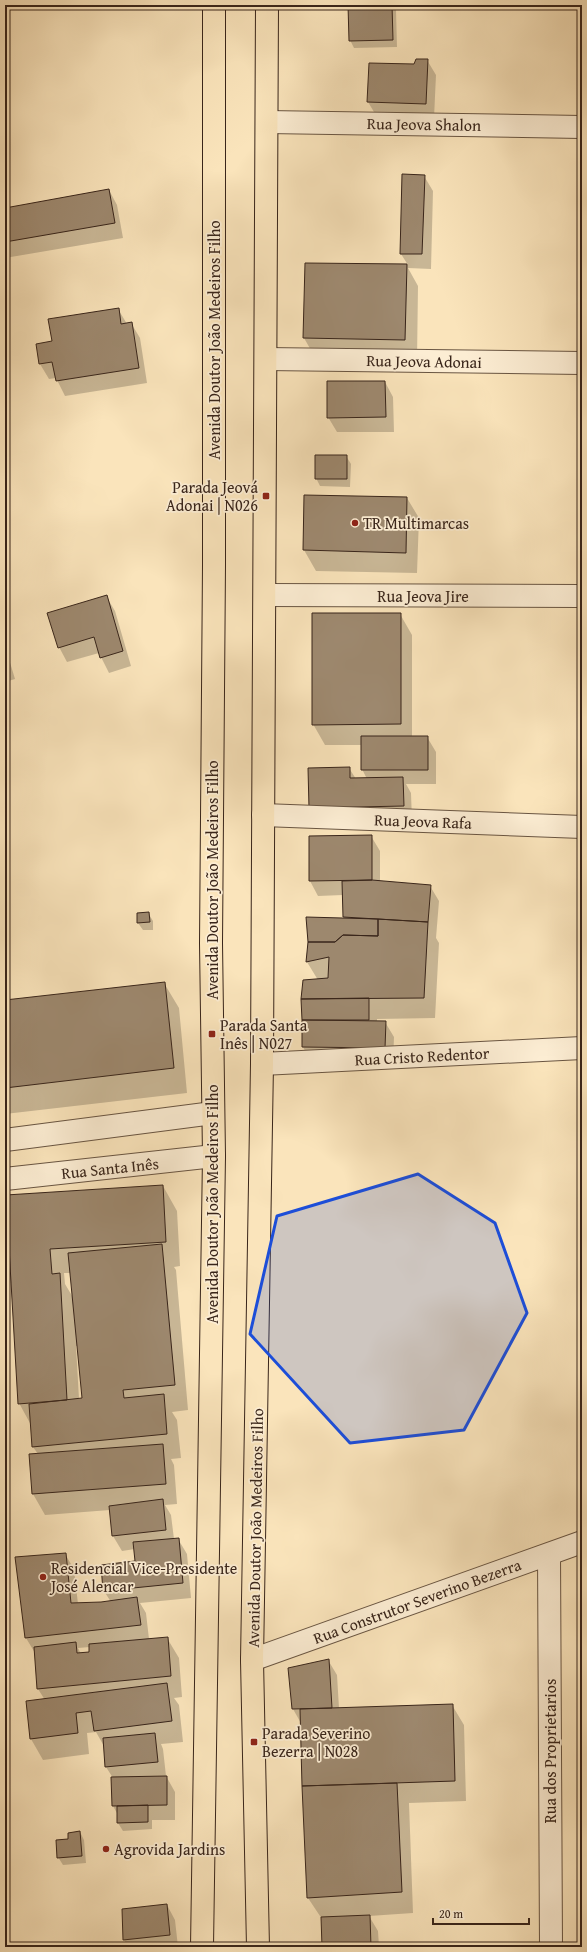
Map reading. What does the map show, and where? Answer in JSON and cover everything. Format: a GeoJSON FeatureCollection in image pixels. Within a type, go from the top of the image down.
{"type":"FeatureCollection","features":[{"type":"Feature","properties":{"kind":"main road","name":"Avenida Doutor João Medeiros Filho"},"geometry":{"type":"LineString","coordinates":[[202,1947],[214,1156],[211,943],[214,542],[214,5]]}},
{"type":"Feature","properties":{"kind":"main road","name":"Avenida Doutor João Medeiros Filho"},"geometry":{"type":"LineString","coordinates":[[258,1947],[252,1660],[262,1064],[267,5]]}},
{"type":"Feature","properties":{"kind":"street","name":"Rua Jeova Shalon"},"geometry":{"type":"LineString","coordinates":[[267,122],[582,127]]}},
{"type":"Feature","properties":{"kind":"street","name":"Rua Jeova Adonai"},"geometry":{"type":"LineString","coordinates":[[266,359],[582,363]]}},
{"type":"Feature","properties":{"kind":"street","name":"Rua Jeova Jire"},"geometry":{"type":"LineString","coordinates":[[265,595],[582,596]]}},
{"type":"Feature","properties":{"kind":"street","name":"Rua Jeova Rafa"},"geometry":{"type":"LineString","coordinates":[[263,815],[582,827]]}},
{"type":"Feature","properties":{"kind":"street","name":"Rua Cristo Redentor"},"geometry":{"type":"LineString","coordinates":[[262,1064],[582,1048]]}},
{"type":"Feature","properties":{"kind":"street"},"geometry":{"type":"LineString","coordinates":[[5,1140],[213,1113]]}},
{"type":"Feature","properties":{"kind":"street","name":"Rua Santa Inês"},"geometry":{"type":"LineString","coordinates":[[5,1179],[214,1156]]}},
{"type":"Feature","properties":{"kind":"street","name":"Rua Construtor Severino Bezerra"},"geometry":{"type":"LineString","coordinates":[[252,1660],[582,1542]]}},
{"type":"Feature","properties":{"kind":"street","name":"Rua dos Proprietarios"},"geometry":{"type":"LineString","coordinates":[[549,1554],[551,1947]]}},
{"type":"Feature","properties":{"kind":"highlighted area"},"geometry":{"type":"Polygon","coordinates":[[[418,1174],[495,1223],[527,1313],[464,1430],[350,1443],[250,1334],[277,1216],[418,1174]]]}},
{"type":"Feature","properties":{"kind":"building"},"geometry":{"type":"Polygon","coordinates":[[[348,5],[392,5],[393,40],[349,41],[348,5]]]}},
{"type":"Feature","properties":{"kind":"building"},"geometry":{"type":"Polygon","coordinates":[[[416,59],[428,59],[426,104],[367,102],[369,63],[414,64],[416,59]]]}},
{"type":"Feature","properties":{"kind":"building"},"geometry":{"type":"Polygon","coordinates":[[[402,174],[425,175],[422,254],[400,254],[402,174]]]}},
{"type":"Feature","properties":{"kind":"building"},"geometry":{"type":"Polygon","coordinates":[[[109,189],[115,223],[5,242],[5,208],[109,189]]]}},
{"type":"Feature","properties":{"kind":"building"},"geometry":{"type":"Polygon","coordinates":[[[305,263],[407,264],[405,340],[303,338],[305,263]]]}},
{"type":"Feature","properties":{"kind":"building"},"geometry":{"type":"Polygon","coordinates":[[[119,308],[121,324],[132,322],[139,368],[56,381],[52,362],[39,364],[36,344],[52,341],[48,319],[119,308]]]}},
{"type":"Feature","properties":{"kind":"building"},"geometry":{"type":"Polygon","coordinates":[[[327,381],[385,381],[386,417],[327,418],[327,381]]]}},
{"type":"Feature","properties":{"kind":"building"},"geometry":{"type":"Polygon","coordinates":[[[315,455],[347,455],[347,479],[315,479],[315,455]]]}},
{"type":"Feature","properties":{"kind":"building","name":"TR Multimarcas"},"geometry":{"type":"Polygon","coordinates":[[[304,495],[407,497],[406,553],[303,550],[304,495]]]}},
{"type":"Feature","properties":{"kind":"building"},"geometry":{"type":"Polygon","coordinates":[[[107,595],[123,651],[100,658],[94,637],[58,648],[47,613],[107,595]]]}},
{"type":"Feature","properties":{"kind":"building"},"geometry":{"type":"Polygon","coordinates":[[[312,613],[401,613],[401,724],[312,725],[312,613]]]}},
{"type":"Feature","properties":{"kind":"building"},"geometry":{"type":"Polygon","coordinates":[[[361,736],[428,736],[428,770],[361,770],[361,736]]]}},
{"type":"Feature","properties":{"kind":"building"},"geometry":{"type":"Polygon","coordinates":[[[350,767],[350,778],[403,777],[404,806],[309,808],[308,768],[350,767]]]}},
{"type":"Feature","properties":{"kind":"building"},"geometry":{"type":"Polygon","coordinates":[[[372,835],[372,880],[309,881],[309,836],[372,835]]]}},
{"type":"Feature","properties":{"kind":"building"},"geometry":{"type":"Polygon","coordinates":[[[372,880],[431,885],[428,922],[343,917],[342,881],[372,880]]]}},
{"type":"Feature","properties":{"kind":"building"},"geometry":{"type":"Polygon","coordinates":[[[149,912],[150,922],[137,923],[137,913],[149,912]]]}},
{"type":"Feature","properties":{"kind":"building"},"geometry":{"type":"Polygon","coordinates":[[[306,917],[378,919],[378,936],[343,935],[335,942],[308,942],[306,917]]]}},
{"type":"Feature","properties":{"kind":"building"},"geometry":{"type":"Polygon","coordinates":[[[378,919],[428,922],[424,998],[301,999],[303,980],[328,978],[329,957],[306,962],[308,942],[335,942],[343,935],[378,936],[378,919]]]}},
{"type":"Feature","properties":{"kind":"building"},"geometry":{"type":"Polygon","coordinates":[[[165,982],[174,1068],[5,1088],[5,1000],[165,982]]]}},
{"type":"Feature","properties":{"kind":"building"},"geometry":{"type":"Polygon","coordinates":[[[369,998],[369,1020],[302,1020],[301,999],[369,998]]]}},
{"type":"Feature","properties":{"kind":"building"},"geometry":{"type":"Polygon","coordinates":[[[302,1020],[386,1021],[385,1048],[302,1047],[302,1020]]]}},
{"type":"Feature","properties":{"kind":"building"},"geometry":{"type":"Polygon","coordinates":[[[163,1185],[166,1242],[50,1249],[52,1274],[60,1273],[67,1400],[18,1404],[6,1195],[163,1185]]]}},
{"type":"Feature","properties":{"kind":"building"},"geometry":{"type":"Polygon","coordinates":[[[162,1244],[175,1385],[123,1390],[124,1398],[164,1394],[167,1434],[32,1447],[29,1404],[82,1398],[68,1253],[162,1244]]]}},
{"type":"Feature","properties":{"kind":"building"},"geometry":{"type":"Polygon","coordinates":[[[163,1444],[166,1484],[32,1494],[29,1454],[163,1444]]]}},
{"type":"Feature","properties":{"kind":"building"},"geometry":{"type":"Polygon","coordinates":[[[163,1499],[166,1530],[112,1536],[109,1506],[163,1499]]]}},
{"type":"Feature","properties":{"kind":"building"},"geometry":{"type":"Polygon","coordinates":[[[179,1538],[183,1583],[103,1591],[101,1565],[135,1561],[133,1542],[179,1538]]]}},
{"type":"Feature","properties":{"kind":"building","name":"Residencial Vice-Presidente José Alencar"},"geometry":{"type":"Polygon","coordinates":[[[66,1553],[71,1603],[101,1602],[137,1597],[141,1625],[25,1638],[15,1557],[66,1553]]]}},
{"type":"Feature","properties":{"kind":"building"},"geometry":{"type":"Polygon","coordinates":[[[168,1637],[171,1676],[37,1689],[34,1647],[76,1642],[77,1653],[89,1652],[89,1644],[168,1637]]]}},
{"type":"Feature","properties":{"kind":"building"},"geometry":{"type":"Polygon","coordinates":[[[329,1659],[332,1708],[292,1709],[288,1668],[329,1659]]]}},
{"type":"Feature","properties":{"kind":"building"},"geometry":{"type":"Polygon","coordinates":[[[167,1683],[172,1721],[94,1731],[91,1711],[76,1713],[78,1733],[30,1739],[26,1701],[167,1683]]]}},
{"type":"Feature","properties":{"kind":"building"},"geometry":{"type":"Polygon","coordinates":[[[453,1704],[455,1781],[302,1786],[300,1709],[453,1704]]]}},
{"type":"Feature","properties":{"kind":"building"},"geometry":{"type":"Polygon","coordinates":[[[155,1733],[158,1762],[105,1767],[103,1738],[155,1733]]]}},
{"type":"Feature","properties":{"kind":"building"},"geometry":{"type":"Polygon","coordinates":[[[167,1776],[167,1805],[112,1806],[111,1777],[167,1776]]]}},
{"type":"Feature","properties":{"kind":"building"},"geometry":{"type":"Polygon","coordinates":[[[397,1783],[402,1892],[307,1898],[302,1786],[397,1783]]]}},
{"type":"Feature","properties":{"kind":"building"},"geometry":{"type":"Polygon","coordinates":[[[148,1805],[148,1822],[117,1823],[117,1806],[148,1805]]]}},
{"type":"Feature","properties":{"kind":"building"},"geometry":{"type":"Polygon","coordinates":[[[80,1831],[82,1856],[57,1858],[56,1840],[68,1839],[68,1833],[80,1831]]]}},
{"type":"Feature","properties":{"kind":"building"},"geometry":{"type":"Polygon","coordinates":[[[167,1904],[170,1935],[123,1940],[122,1909],[167,1904]]]}},
{"type":"Feature","properties":{"kind":"building"},"geometry":{"type":"Polygon","coordinates":[[[370,1915],[371,1947],[322,1947],[321,1917],[370,1915]]]}},
{"type":"Feature","properties":{"kind":"place","name":"Parada Jeová Adonai | N026"},"geometry":{"type":"Point","coordinates":[266,496]}},
{"type":"Feature","properties":{"kind":"place","name":"TR Multimarcas"},"geometry":{"type":"Point","coordinates":[355,523]}},
{"type":"Feature","properties":{"kind":"place","name":"Parada Santa Inês | N027"},"geometry":{"type":"Point","coordinates":[212,1034]}},
{"type":"Feature","properties":{"kind":"place","name":"Residencial Vice-Presidente José Alencar"},"geometry":{"type":"Point","coordinates":[43,1577]}},
{"type":"Feature","properties":{"kind":"place","name":"Parada Severino Bezerra | N028"},"geometry":{"type":"Point","coordinates":[254,1742]}},
{"type":"Feature","properties":{"kind":"place","name":"Agrovida Jardins"},"geometry":{"type":"Point","coordinates":[106,1849]}}]}
